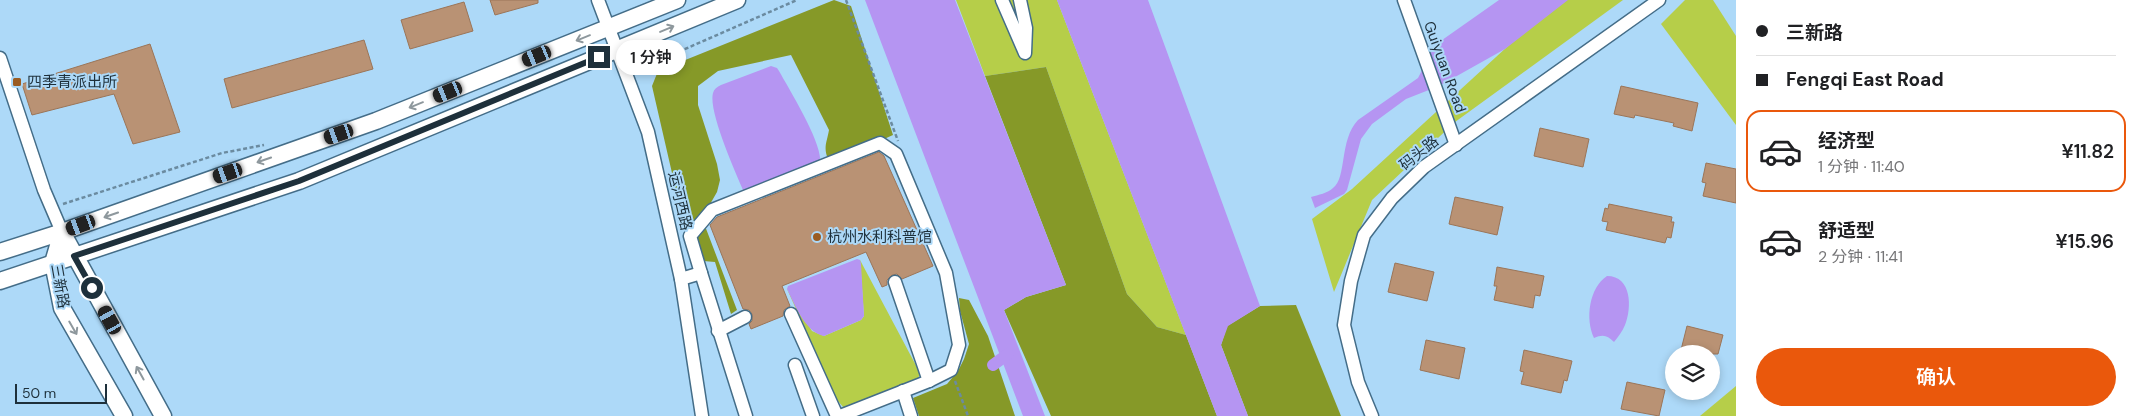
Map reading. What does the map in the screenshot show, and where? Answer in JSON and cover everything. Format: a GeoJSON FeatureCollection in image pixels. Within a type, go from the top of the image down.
{"type":"FeatureCollection","features":[{"type":"Feature","properties":{"kind":"main road"},"geometry":{"type":"LineString","coordinates":[[0,252],[62,232],[376,121],[677,0]]}},
{"type":"Feature","properties":{"kind":"main road"},"geometry":{"type":"LineString","coordinates":[[0,281],[299,181],[736,0]]}},
{"type":"Feature","properties":{"kind":"main road","name":"三新路"},"geometry":{"type":"LineString","coordinates":[[62,232],[163,416]]}},
{"type":"Feature","properties":{"kind":"main road","name":"三新路"},"geometry":{"type":"LineString","coordinates":[[62,232],[53,263],[62,308],[124,416]]}},
{"type":"Feature","properties":{"kind":"street","name":"运河西路"},"geometry":{"type":"LineString","coordinates":[[598,0],[648,132],[681,279],[702,416]]}},
{"type":"Feature","properties":{"kind":"street"},"geometry":{"type":"LineString","coordinates":[[1002,0],[1025,53],[1026,28],[1020,0]]}},
{"type":"Feature","properties":{"kind":"street","name":"Guiyuan Road"},"geometry":{"type":"LineString","coordinates":[[1404,0],[1456,145]]}},
{"type":"Feature","properties":{"kind":"street","name":"码头路"},"geometry":{"type":"LineString","coordinates":[[1372,416],[1358,382],[1344,325],[1352,281],[1364,235],[1392,198],[1424,167],[1659,0]]}},
{"type":"Feature","properties":{"kind":"street"},"geometry":{"type":"LineString","coordinates":[[0,58],[44,190],[62,232]]}},
{"type":"Feature","properties":{"kind":"street"},"geometry":{"type":"LineString","coordinates":[[746,416],[690,236],[712,210],[880,144],[896,154],[946,273],[959,345],[951,370],[903,391],[866,411],[838,416],[791,314]]}},
{"type":"Feature","properties":{"kind":"street"},"geometry":{"type":"LineString","coordinates":[[681,279],[701,273]]}},
{"type":"Feature","properties":{"kind":"street"},"geometry":{"type":"LineString","coordinates":[[895,282],[929,380]]}},
{"type":"Feature","properties":{"kind":"street"},"geometry":{"type":"LineString","coordinates":[[718,331],[745,317]]}},
{"type":"Feature","properties":{"kind":"street"},"geometry":{"type":"LineString","coordinates":[[795,365],[813,416]]}},
{"type":"Feature","properties":{"kind":"street"},"geometry":{"type":"LineString","coordinates":[[903,391],[911,416]]}},
{"type":"Feature","properties":{"kind":"path"},"geometry":{"type":"LineString","coordinates":[[626,75],[797,0]]}},
{"type":"Feature","properties":{"kind":"path"},"geometry":{"type":"LineString","coordinates":[[846,0],[899,144],[896,154]]}},
{"type":"Feature","properties":{"kind":"path"},"geometry":{"type":"LineString","coordinates":[[52,208],[222,153],[267,144]]}},
{"type":"Feature","properties":{"kind":"path"},"geometry":{"type":"LineString","coordinates":[[951,370],[968,416]]}},
{"type":"Feature","properties":{"kind":"green space"},"geometry":{"type":"Polygon","coordinates":[[[834,0],[851,6],[893,135],[873,144],[828,159],[826,148],[829,130],[791,55],[718,71],[698,86],[698,105],[717,164],[720,180],[717,192],[709,206],[705,226],[737,310],[731,314],[715,262],[692,260],[652,86],[658,71],[834,0]]]}},
{"type":"Feature","properties":{"kind":"green space"},"geometry":{"type":"Polygon","coordinates":[[[956,0],[1057,0],[1186,335],[1157,327],[1127,294],[1046,67],[985,76],[956,0]]]}},
{"type":"Feature","properties":{"kind":"green space"},"geometry":{"type":"Polygon","coordinates":[[[1566,0],[1623,0],[1455,122],[1372,200],[1334,292],[1312,219],[1352,189],[1533,23],[1566,0]]]}},
{"type":"Feature","properties":{"kind":"green space"},"geometry":{"type":"Polygon","coordinates":[[[1685,0],[1713,0],[1736,36],[1736,125],[1661,24],[1685,0]]]}},
{"type":"Feature","properties":{"kind":"green space"},"geometry":{"type":"Polygon","coordinates":[[[1046,67],[1127,294],[1157,327],[1186,335],[1217,416],[1051,416],[1004,310],[1026,297],[1066,285],[985,76],[1046,67]]]}},
{"type":"Feature","properties":{"kind":"green space"},"geometry":{"type":"Polygon","coordinates":[[[860,260],[920,373],[918,379],[844,408],[837,400],[787,289],[812,331],[824,336],[861,320],[864,316],[860,260]]]}},
{"type":"Feature","properties":{"kind":"green space"},"geometry":{"type":"Polygon","coordinates":[[[959,298],[969,300],[988,336],[1015,416],[919,416],[913,398],[947,384],[958,371],[964,359],[969,344],[960,311],[959,298]]]}},
{"type":"Feature","properties":{"kind":"green space"},"geometry":{"type":"Polygon","coordinates":[[[1296,305],[1341,416],[1248,416],[1221,345],[1227,326],[1260,306],[1296,305]]]}},
{"type":"Feature","properties":{"kind":"green space"},"geometry":{"type":"Polygon","coordinates":[[[1736,386],[1736,416],[1700,416],[1720,400],[1736,386]]]}},
{"type":"Feature","properties":{"kind":"shaded area"},"geometry":{"type":"Polygon","coordinates":[[[865,0],[955,0],[1066,285],[1026,297],[1004,310],[1045,416],[1023,416],[865,0]]]}},
{"type":"Feature","properties":{"kind":"shaded area"},"geometry":{"type":"Polygon","coordinates":[[[1057,0],[1148,0],[1260,306],[1228,326],[1221,345],[1248,416],[1217,416],[1057,0]]]}},
{"type":"Feature","properties":{"kind":"shaded area"},"geometry":{"type":"Polygon","coordinates":[[[1499,0],[1568,0],[1505,49],[1439,86],[1406,99],[1372,124],[1361,139],[1347,190],[1344,194],[1315,208],[1311,197],[1323,194],[1337,183],[1348,138],[1358,120],[1418,78],[1435,45],[1499,0]]]}},
{"type":"Feature","properties":{"kind":"shaded area"},"geometry":{"type":"Polygon","coordinates":[[[771,66],[779,71],[804,116],[820,154],[820,162],[748,192],[743,190],[718,127],[714,113],[713,93],[721,85],[771,66]]]}},
{"type":"Feature","properties":{"kind":"shaded area"},"geometry":{"type":"Polygon","coordinates":[[[857,259],[860,260],[861,264],[864,316],[861,320],[824,336],[817,333],[801,317],[787,289],[788,286],[857,259]]]}},
{"type":"Feature","properties":{"kind":"shaded area"},"geometry":{"type":"Polygon","coordinates":[[[1607,276],[1615,277],[1621,281],[1626,287],[1629,302],[1625,325],[1614,342],[1605,336],[1594,338],[1589,313],[1596,288],[1607,276]]]}},
{"type":"Feature","properties":{"kind":"building"},"geometry":{"type":"Polygon","coordinates":[[[490,0],[538,0],[538,3],[495,15],[490,0]]]}},
{"type":"Feature","properties":{"kind":"building"},"geometry":{"type":"Polygon","coordinates":[[[464,2],[473,31],[410,49],[401,20],[464,2]]]}},
{"type":"Feature","properties":{"kind":"building"},"geometry":{"type":"Polygon","coordinates":[[[364,40],[373,69],[232,108],[224,79],[364,40]]]}},
{"type":"Feature","properties":{"kind":"building"},"geometry":{"type":"Polygon","coordinates":[[[150,44],[180,132],[133,144],[114,94],[32,115],[22,84],[150,44]]]}},
{"type":"Feature","properties":{"kind":"building"},"geometry":{"type":"Polygon","coordinates":[[[1621,86],[1698,103],[1692,131],[1673,126],[1674,123],[1635,115],[1634,118],[1614,114],[1621,86]]]}},
{"type":"Feature","properties":{"kind":"building"},"geometry":{"type":"Polygon","coordinates":[[[1540,128],[1589,139],[1583,167],[1534,156],[1540,128]]]}},
{"type":"Feature","properties":{"kind":"building","name":"杭州水利科普馆"},"geometry":{"type":"Polygon","coordinates":[[[879,152],[884,156],[933,266],[902,279],[897,274],[892,275],[887,280],[887,285],[882,287],[866,252],[782,286],[790,306],[784,310],[783,316],[751,329],[749,324],[752,321],[752,314],[749,310],[743,309],[710,225],[717,217],[879,152]]]}},
{"type":"Feature","properties":{"kind":"building"},"geometry":{"type":"Polygon","coordinates":[[[1706,163],[1736,169],[1736,203],[1703,196],[1706,183],[1702,182],[1706,163]]]}},
{"type":"Feature","properties":{"kind":"building"},"geometry":{"type":"Polygon","coordinates":[[[1455,197],[1503,207],[1497,235],[1449,224],[1455,197]]]}},
{"type":"Feature","properties":{"kind":"building"},"geometry":{"type":"Polygon","coordinates":[[[1609,204],[1672,217],[1671,222],[1674,222],[1671,238],[1667,237],[1665,243],[1606,230],[1608,222],[1602,221],[1605,208],[1608,209],[1609,204]]]}},
{"type":"Feature","properties":{"kind":"building"},"geometry":{"type":"Polygon","coordinates":[[[1395,263],[1434,272],[1427,301],[1388,292],[1395,263]]]}},
{"type":"Feature","properties":{"kind":"building"},"geometry":{"type":"Polygon","coordinates":[[[1497,267],[1544,276],[1540,296],[1535,295],[1533,308],[1494,300],[1497,286],[1494,286],[1497,267]]]}},
{"type":"Feature","properties":{"kind":"building"},"geometry":{"type":"Polygon","coordinates":[[[1687,326],[1723,335],[1720,346],[1682,345],[1687,326]]]}},
{"type":"Feature","properties":{"kind":"building"},"geometry":{"type":"Polygon","coordinates":[[[1426,340],[1465,348],[1459,379],[1420,370],[1426,340]]]}},
{"type":"Feature","properties":{"kind":"building"},"geometry":{"type":"Polygon","coordinates":[[[1524,350],[1572,361],[1567,381],[1564,380],[1561,393],[1521,384],[1524,372],[1520,371],[1524,350]]]}},
{"type":"Feature","properties":{"kind":"building"},"geometry":{"type":"Polygon","coordinates":[[[1627,382],[1665,390],[1659,416],[1621,409],[1627,382]]]}},
{"type":"Feature","properties":{"kind":"waterway"},"geometry":{"type":"LineString","coordinates":[[993,365],[1008,354]]}},
{"type":"Feature","properties":{"kind":"place","name":"四季青派出所"},"geometry":{"type":"Point","coordinates":[17,82]}},
{"type":"Feature","properties":{"kind":"place","name":"杭州水利科普馆"},"geometry":{"type":"Point","coordinates":[817,237]}},
{"type":"Feature","properties":{"kind":"route"},"geometry":{"type":"LineString","coordinates":[[92,288],[74,256],[299,181],[599,57]]}}]}
